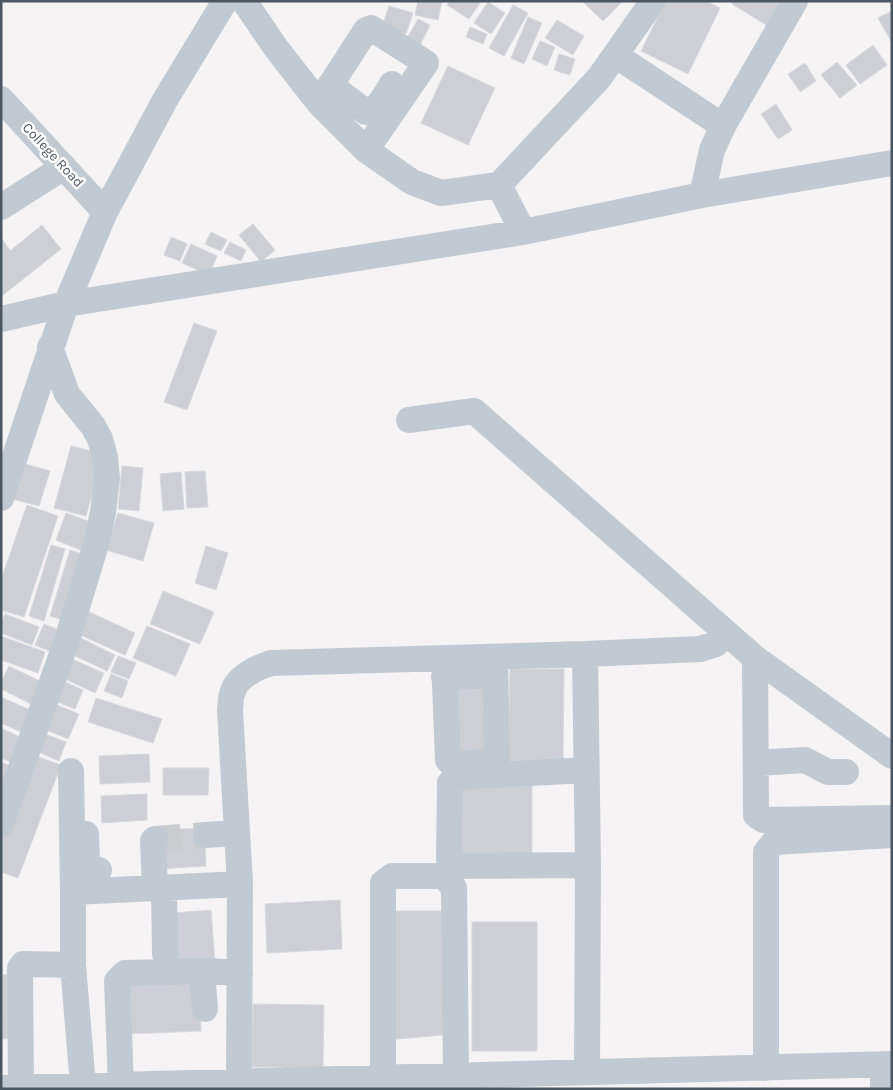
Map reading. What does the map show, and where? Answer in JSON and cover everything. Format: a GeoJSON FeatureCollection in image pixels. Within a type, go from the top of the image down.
{"type":"FeatureCollection","features":[{"type":"Feature","properties":{"kind":"street"},"geometry":{"type":"LineString","coordinates":[[244,1],[276,48],[324,94],[366,150],[412,182],[442,193],[499,185],[599,78],[653,1]]}},
{"type":"Feature","properties":{"kind":"street"},"geometry":{"type":"LineString","coordinates":[[702,195],[712,150],[723,126],[795,1]]}},
{"type":"Feature","properties":{"kind":"street"},"geometry":{"type":"LineString","coordinates":[[1,498],[50,347],[105,212],[165,100],[221,6]]}},
{"type":"Feature","properties":{"kind":"street"},"geometry":{"type":"LineString","coordinates":[[324,94],[366,30],[371,28],[426,63],[366,150]]}},
{"type":"Feature","properties":{"kind":"street"},"geometry":{"type":"LineString","coordinates":[[324,94],[370,112],[375,109],[413,55]]}},
{"type":"Feature","properties":{"kind":"street"},"geometry":{"type":"LineString","coordinates":[[615,56],[723,126]]}},
{"type":"Feature","properties":{"kind":"street","name":"College Road"},"geometry":{"type":"LineString","coordinates":[[1,99],[105,212]]}},
{"type":"Feature","properties":{"kind":"street"},"geometry":{"type":"LineString","coordinates":[[1,319],[66,304],[523,232],[702,195],[892,163]]}},
{"type":"Feature","properties":{"kind":"street"},"geometry":{"type":"LineString","coordinates":[[1,207],[64,168]]}},
{"type":"Feature","properties":{"kind":"street"},"geometry":{"type":"LineString","coordinates":[[499,185],[523,232]]}},
{"type":"Feature","properties":{"kind":"street"},"geometry":{"type":"LineString","coordinates":[[1,824],[73,622],[97,541],[107,478],[105,457],[100,439],[93,426],[68,394],[50,347]]}},
{"type":"Feature","properties":{"kind":"street"},"geometry":{"type":"LineString","coordinates":[[409,420],[474,411],[755,658],[892,756]]}},
{"type":"Feature","properties":{"kind":"street"},"geometry":{"type":"LineString","coordinates":[[239,1082],[240,884],[230,710],[232,693],[239,681],[255,669],[272,663],[444,668],[495,666],[585,654],[700,649],[716,644],[726,633]]}},
{"type":"Feature","properties":{"kind":"street"},"geometry":{"type":"LineString","coordinates":[[585,654],[588,865],[587,1072]]}},
{"type":"Feature","properties":{"kind":"street"},"geometry":{"type":"LineString","coordinates":[[755,658],[756,815],[763,820],[892,818]]}},
{"type":"Feature","properties":{"kind":"street"},"geometry":{"type":"LineString","coordinates":[[444,668],[448,760],[452,764],[494,762],[496,759],[495,666]]}},
{"type":"Feature","properties":{"kind":"street"},"geometry":{"type":"LineString","coordinates":[[755,700],[802,691]]}},
{"type":"Feature","properties":{"kind":"street"},"geometry":{"type":"LineString","coordinates":[[756,763],[805,760],[828,772],[846,772]]}},
{"type":"Feature","properties":{"kind":"street"},"geometry":{"type":"LineString","coordinates":[[586,770],[456,777],[450,783],[449,859],[457,866],[588,865]]}},
{"type":"Feature","properties":{"kind":"street"},"geometry":{"type":"LineString","coordinates":[[77,772],[79,813],[87,862],[90,867],[99,870]]}},
{"type":"Feature","properties":{"kind":"street"},"geometry":{"type":"LineString","coordinates":[[79,813],[73,892],[73,965],[83,1086]]}},
{"type":"Feature","properties":{"kind":"street"},"geometry":{"type":"LineString","coordinates":[[206,836],[237,833]]}},
{"type":"Feature","properties":{"kind":"street"},"geometry":{"type":"LineString","coordinates":[[740,1076],[766,852],[774,842],[892,835]]}},
{"type":"Feature","properties":{"kind":"street"},"geometry":{"type":"LineString","coordinates":[[155,839],[153,841],[172,880],[165,954]]}},
{"type":"Feature","properties":{"kind":"street"},"geometry":{"type":"LineString","coordinates":[[383,1083],[383,883],[392,876],[443,876],[454,888],[456,1076]]}},
{"type":"Feature","properties":{"kind":"street"},"geometry":{"type":"LineString","coordinates":[[73,892],[172,880],[240,884]]}},
{"type":"Feature","properties":{"kind":"street"},"geometry":{"type":"LineString","coordinates":[[73,965],[23,964],[20,968],[11,1088],[239,1082],[383,1083],[456,1076],[587,1072],[740,1076],[886,1072]]}},
{"type":"Feature","properties":{"kind":"street"},"geometry":{"type":"LineString","coordinates":[[121,1085],[117,981],[125,972],[240,973]]}},
{"type":"Feature","properties":{"kind":"street"},"geometry":{"type":"LineString","coordinates":[[202,972],[205,1009]]}},
{"type":"Feature","properties":{"kind":"building"},"geometry":{"type":"Polygon","coordinates":[[[418,1],[442,1],[438,20],[415,15],[418,1]]]}},
{"type":"Feature","properties":{"kind":"building"},"geometry":{"type":"Polygon","coordinates":[[[449,1],[478,1],[480,3],[469,19],[447,5],[449,1]]]}},
{"type":"Feature","properties":{"kind":"building"},"geometry":{"type":"Polygon","coordinates":[[[584,1],[623,1],[603,21],[584,1]]]}},
{"type":"Feature","properties":{"kind":"building"},"geometry":{"type":"Polygon","coordinates":[[[666,1],[706,1],[720,8],[688,74],[641,51],[666,1]]]}},
{"type":"Feature","properties":{"kind":"building"},"geometry":{"type":"Polygon","coordinates":[[[733,1],[783,1],[768,26],[732,4],[733,1]]]}},
{"type":"Feature","properties":{"kind":"building"},"geometry":{"type":"Polygon","coordinates":[[[488,2],[505,13],[491,34],[474,23],[488,2]]]}},
{"type":"Feature","properties":{"kind":"building"},"geometry":{"type":"Polygon","coordinates":[[[513,5],[528,13],[504,56],[489,48],[513,5]]]}},
{"type":"Feature","properties":{"kind":"building"},"geometry":{"type":"Polygon","coordinates":[[[389,6],[413,13],[406,34],[382,27],[389,6]]]}},
{"type":"Feature","properties":{"kind":"building"},"geometry":{"type":"Polygon","coordinates":[[[892,11],[892,43],[878,18],[892,11]]]}},
{"type":"Feature","properties":{"kind":"building"},"geometry":{"type":"Polygon","coordinates":[[[528,17],[542,23],[524,64],[511,58],[528,17]]]}},
{"type":"Feature","properties":{"kind":"building"},"geometry":{"type":"Polygon","coordinates":[[[418,19],[430,25],[420,45],[407,39],[418,19]]]}},
{"type":"Feature","properties":{"kind":"building"},"geometry":{"type":"Polygon","coordinates":[[[557,20],[584,36],[573,55],[545,38],[557,20]]]}},
{"type":"Feature","properties":{"kind":"building"},"geometry":{"type":"Polygon","coordinates":[[[470,27],[487,34],[483,44],[466,37],[470,27]]]}},
{"type":"Feature","properties":{"kind":"building"},"geometry":{"type":"Polygon","coordinates":[[[540,41],[555,47],[547,66],[532,59],[540,41]]]}},
{"type":"Feature","properties":{"kind":"building"},"geometry":{"type":"Polygon","coordinates":[[[873,45],[887,65],[860,84],[846,65],[873,45]]]}},
{"type":"Feature","properties":{"kind":"building"},"geometry":{"type":"Polygon","coordinates":[[[559,54],[575,59],[570,75],[554,70],[559,54]]]}},
{"type":"Feature","properties":{"kind":"building"},"geometry":{"type":"Polygon","coordinates":[[[837,62],[857,85],[840,98],[821,75],[837,62]]]}},
{"type":"Feature","properties":{"kind":"building"},"geometry":{"type":"Polygon","coordinates":[[[805,63],[816,81],[800,92],[788,74],[805,63]]]}},
{"type":"Feature","properties":{"kind":"building"},"geometry":{"type":"Polygon","coordinates":[[[448,66],[495,88],[468,145],[421,123],[448,66]]]}},
{"type":"Feature","properties":{"kind":"building"},"geometry":{"type":"Polygon","coordinates":[[[776,104],[792,130],[778,139],[761,114],[776,104]]]}},
{"type":"Feature","properties":{"kind":"building"},"geometry":{"type":"Polygon","coordinates":[[[253,224],[275,250],[261,262],[239,235],[253,224]]]}},
{"type":"Feature","properties":{"kind":"building"},"geometry":{"type":"Polygon","coordinates":[[[42,225],[61,249],[2,296],[1,237],[10,251],[42,225]]]}},
{"type":"Feature","properties":{"kind":"building"},"geometry":{"type":"Polygon","coordinates":[[[211,232],[227,240],[221,251],[205,244],[211,232]]]}},
{"type":"Feature","properties":{"kind":"building"},"geometry":{"type":"Polygon","coordinates":[[[171,237],[187,244],[180,261],[164,255],[171,237]]]}},
{"type":"Feature","properties":{"kind":"building"},"geometry":{"type":"Polygon","coordinates":[[[230,242],[246,250],[241,261],[224,253],[230,242]]]}},
{"type":"Feature","properties":{"kind":"building"},"geometry":{"type":"Polygon","coordinates":[[[191,244],[217,256],[209,275],[182,263],[191,244]]]}},
{"type":"Feature","properties":{"kind":"building"},"geometry":{"type":"Polygon","coordinates":[[[194,323],[217,331],[187,410],[164,402],[194,323]]]}},
{"type":"Feature","properties":{"kind":"building"},"geometry":{"type":"Polygon","coordinates":[[[71,446],[103,454],[86,516],[54,508],[71,446]]]}},
{"type":"Feature","properties":{"kind":"building"},"geometry":{"type":"Polygon","coordinates":[[[22,463],[50,471],[39,506],[12,499],[22,463]]]}},
{"type":"Feature","properties":{"kind":"building"},"geometry":{"type":"Polygon","coordinates":[[[122,466],[143,468],[139,511],[118,509],[122,466]]]}},
{"type":"Feature","properties":{"kind":"building"},"geometry":{"type":"Polygon","coordinates":[[[205,471],[208,507],[187,508],[185,472],[205,471]]]}},
{"type":"Feature","properties":{"kind":"building"},"geometry":{"type":"Polygon","coordinates":[[[181,472],[184,509],[163,511],[160,474],[181,472]]]}},
{"type":"Feature","properties":{"kind":"building"},"geometry":{"type":"Polygon","coordinates":[[[27,505],[58,516],[24,617],[1,610],[1,580],[27,505]]]}},
{"type":"Feature","properties":{"kind":"building"},"geometry":{"type":"Polygon","coordinates":[[[66,513],[99,525],[88,553],[56,540],[66,513]]]}},
{"type":"Feature","properties":{"kind":"building"},"geometry":{"type":"Polygon","coordinates":[[[118,513],[154,523],[143,561],[106,550],[118,513]]]}},
{"type":"Feature","properties":{"kind":"building"},"geometry":{"type":"Polygon","coordinates":[[[51,545],[65,549],[44,621],[29,616],[51,545]]]}},
{"type":"Feature","properties":{"kind":"building"},"geometry":{"type":"Polygon","coordinates":[[[206,546],[228,553],[216,590],[195,583],[206,546]]]}},
{"type":"Feature","properties":{"kind":"building"},"geometry":{"type":"Polygon","coordinates":[[[70,550],[89,556],[70,622],[50,616],[70,550]]]}},
{"type":"Feature","properties":{"kind":"building"},"geometry":{"type":"Polygon","coordinates":[[[163,591],[214,612],[200,644],[150,624],[163,591]]]}},
{"type":"Feature","properties":{"kind":"building"},"geometry":{"type":"Polygon","coordinates":[[[89,612],[135,633],[125,655],[78,634],[89,612]]]}},
{"type":"Feature","properties":{"kind":"building"},"geometry":{"type":"Polygon","coordinates":[[[5,614],[39,627],[32,645],[1,633],[1,623],[5,614]]]}},
{"type":"Feature","properties":{"kind":"building"},"geometry":{"type":"Polygon","coordinates":[[[44,624],[69,634],[59,655],[35,645],[44,624]]]}},
{"type":"Feature","properties":{"kind":"building"},"geometry":{"type":"Polygon","coordinates":[[[147,626],[190,644],[176,676],[133,658],[147,626]]]}},
{"type":"Feature","properties":{"kind":"building"},"geometry":{"type":"Polygon","coordinates":[[[1,636],[45,652],[38,673],[1,660],[1,636]]]}},
{"type":"Feature","properties":{"kind":"building"},"geometry":{"type":"Polygon","coordinates":[[[81,638],[115,655],[107,671],[73,655],[81,638]]]}},
{"type":"Feature","properties":{"kind":"building"},"geometry":{"type":"Polygon","coordinates":[[[118,656],[136,663],[129,679],[111,672],[118,656]]]}},
{"type":"Feature","properties":{"kind":"building"},"geometry":{"type":"Polygon","coordinates":[[[72,659],[104,673],[95,693],[63,678],[72,659]]]}},
{"type":"Feature","properties":{"kind":"building"},"geometry":{"type":"Polygon","coordinates":[[[9,666],[50,686],[39,708],[1,689],[1,682],[9,666]]]}},
{"type":"Feature","properties":{"kind":"building"},"geometry":{"type":"Polygon","coordinates":[[[510,669],[564,669],[563,761],[508,761],[510,669]]]}},
{"type":"Feature","properties":{"kind":"building"},"geometry":{"type":"Polygon","coordinates":[[[111,674],[128,681],[122,698],[104,691],[111,674]]]}},
{"type":"Feature","properties":{"kind":"building"},"geometry":{"type":"Polygon","coordinates":[[[489,680],[492,759],[451,761],[448,682],[489,680]]]}},
{"type":"Feature","properties":{"kind":"building"},"geometry":{"type":"Polygon","coordinates":[[[63,681],[83,690],[75,709],[55,701],[63,681]]]}},
{"type":"Feature","properties":{"kind":"building"},"geometry":{"type":"Polygon","coordinates":[[[1,697],[39,714],[30,736],[1,723],[1,697]]]}},
{"type":"Feature","properties":{"kind":"building"},"geometry":{"type":"Polygon","coordinates":[[[96,698],[162,719],[153,743],[88,722],[96,698]]]}},
{"type":"Feature","properties":{"kind":"building"},"geometry":{"type":"Polygon","coordinates":[[[55,704],[79,714],[68,739],[44,729],[55,704]]]}},
{"type":"Feature","properties":{"kind":"building"},"geometry":{"type":"Polygon","coordinates":[[[1,728],[28,741],[17,765],[1,758],[1,728]]]}},
{"type":"Feature","properties":{"kind":"building"},"geometry":{"type":"Polygon","coordinates":[[[43,733],[66,742],[59,761],[36,751],[43,733]]]}},
{"type":"Feature","properties":{"kind":"building"},"geometry":{"type":"Polygon","coordinates":[[[149,754],[150,782],[100,784],[99,756],[149,754]]]}},
{"type":"Feature","properties":{"kind":"building"},"geometry":{"type":"Polygon","coordinates":[[[33,755],[61,765],[18,878],[1,872],[1,838],[33,755]]]}},
{"type":"Feature","properties":{"kind":"building"},"geometry":{"type":"Polygon","coordinates":[[[1,762],[15,768],[1,785],[1,762]]]}},
{"type":"Feature","properties":{"kind":"building"},"geometry":{"type":"Polygon","coordinates":[[[163,768],[209,768],[208,795],[163,795],[163,768]]]}},
{"type":"Feature","properties":{"kind":"building"},"geometry":{"type":"Polygon","coordinates":[[[532,777],[532,854],[460,854],[459,783],[532,777]]]}},
{"type":"Feature","properties":{"kind":"building"},"geometry":{"type":"Polygon","coordinates":[[[147,794],[147,820],[102,823],[101,796],[147,794]]]}},
{"type":"Feature","properties":{"kind":"building"},"geometry":{"type":"Polygon","coordinates":[[[204,828],[206,866],[158,869],[156,830],[204,828]]]}},
{"type":"Feature","properties":{"kind":"building"},"geometry":{"type":"Polygon","coordinates":[[[340,900],[342,949],[267,953],[265,904],[340,900]]]}},
{"type":"Feature","properties":{"kind":"building"},"geometry":{"type":"Polygon","coordinates":[[[211,910],[215,963],[178,966],[174,913],[211,910]]]}},
{"type":"Feature","properties":{"kind":"building"},"geometry":{"type":"Polygon","coordinates":[[[389,911],[450,911],[452,1034],[388,1040],[389,911]]]}},
{"type":"Feature","properties":{"kind":"building"},"geometry":{"type":"Polygon","coordinates":[[[472,922],[537,922],[537,1051],[472,1051],[472,922]]]}},
{"type":"Feature","properties":{"kind":"building"},"geometry":{"type":"Polygon","coordinates":[[[17,974],[20,1038],[1,1039],[1,975],[17,974]]]}},
{"type":"Feature","properties":{"kind":"building"},"geometry":{"type":"Polygon","coordinates":[[[199,975],[201,1031],[126,1034],[128,978],[199,975]]]}},
{"type":"Feature","properties":{"kind":"building"},"geometry":{"type":"Polygon","coordinates":[[[253,1004],[324,1005],[323,1068],[252,1067],[253,1004]]]}},
{"type":"Feature","properties":{"kind":"tunnel"},"geometry":{"type":"LineString","coordinates":[[155,839],[206,835]]}}]}
